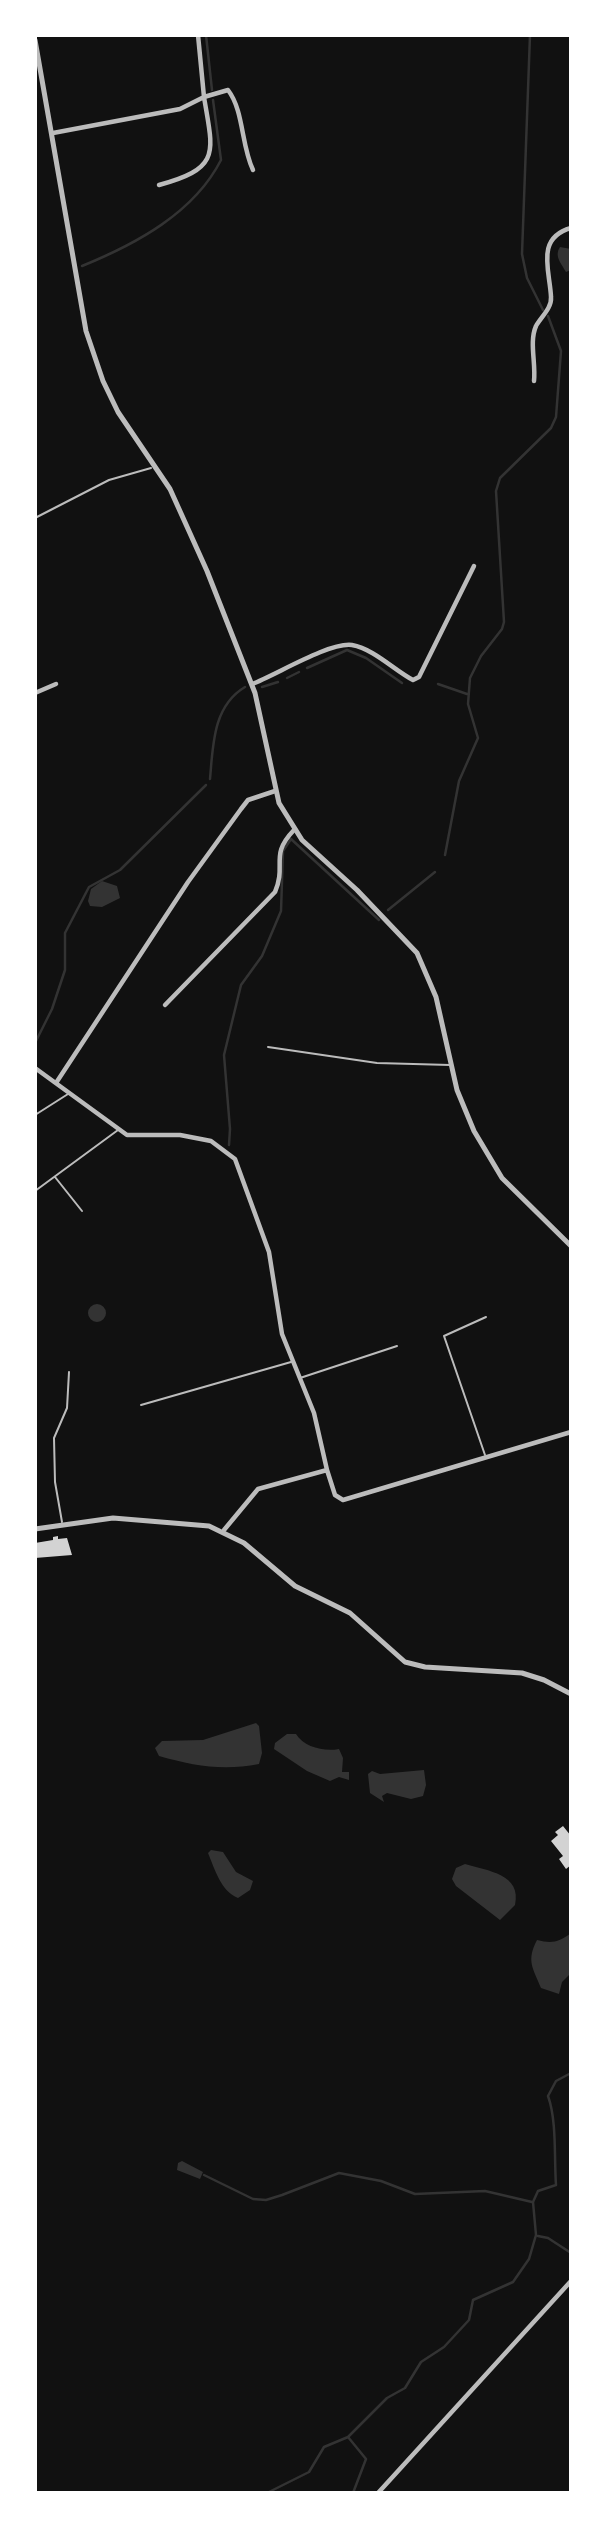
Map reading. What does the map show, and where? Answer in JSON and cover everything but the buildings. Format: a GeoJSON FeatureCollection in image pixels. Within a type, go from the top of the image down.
{"type":"FeatureCollection","features":[{"type":"Feature","properties":{"kind":"street"},"geometry":{"type":"LineString","coordinates":[[159,185],[185,178],[207,162],[212,146],[198,35]]}},
{"type":"Feature","properties":{"kind":"street"},"geometry":{"type":"LineString","coordinates":[[35,40],[86,331],[103,381],[118,412],[156,466],[207,571],[252,684],[275,791],[294,830],[418,953],[436,997],[464,1110],[486,1155],[522,1200],[571,1246]]}},
{"type":"Feature","properties":{"kind":"street"},"geometry":{"type":"LineString","coordinates":[[53,133],[180,109],[204,97],[228,90],[235,98],[246,155],[253,170]]}},
{"type":"Feature","properties":{"kind":"street"},"geometry":{"type":"LineString","coordinates":[[534,381],[533,338],[551,298],[546,253],[552,239],[571,228]]}},
{"type":"Feature","properties":{"kind":"street"},"geometry":{"type":"LineString","coordinates":[[252,684],[335,648],[351,645],[369,652],[413,680],[419,677],[474,566]]}},
{"type":"Feature","properties":{"kind":"street"},"geometry":{"type":"LineString","coordinates":[[35,693],[57,684]]}},
{"type":"Feature","properties":{"kind":"street"},"geometry":{"type":"LineString","coordinates":[[56,1083],[188,882],[241,809],[248,800],[275,791]]}},
{"type":"Feature","properties":{"kind":"street"},"geometry":{"type":"LineString","coordinates":[[165,1005],[275,892],[279,875],[279,850],[294,830]]}},
{"type":"Feature","properties":{"kind":"street"},"geometry":{"type":"LineString","coordinates":[[35,1068],[127,1135],[180,1135],[211,1141],[235,1159],[269,1252],[282,1334],[314,1413],[335,1495],[343,1500],[571,1432]]}},
{"type":"Feature","properties":{"kind":"street"},"geometry":{"type":"LineString","coordinates":[[224,1530],[258,1489],[327,1470]]}},
{"type":"Feature","properties":{"kind":"street"},"geometry":{"type":"LineString","coordinates":[[35,1529],[62,1523],[137,1518],[193,1523],[224,1530],[295,1586],[350,1613],[405,1661],[425,1667],[522,1673],[544,1680],[571,1694]]}},
{"type":"Feature","properties":{"kind":"street"},"geometry":{"type":"LineString","coordinates":[[378,2493],[571,2281]]}},
{"type":"Feature","properties":{"kind":"lane"},"geometry":{"type":"LineString","coordinates":[[35,518],[109,480],[156,466]]}},
{"type":"Feature","properties":{"kind":"lane"},"geometry":{"type":"LineString","coordinates":[[268,1046],[377,1063],[451,1065]]}},
{"type":"Feature","properties":{"kind":"lane"},"geometry":{"type":"LineString","coordinates":[[35,1115],[69,1093]]}},
{"type":"Feature","properties":{"kind":"lane"},"geometry":{"type":"LineString","coordinates":[[35,1191],[118,1130]]}},
{"type":"Feature","properties":{"kind":"lane"},"geometry":{"type":"LineString","coordinates":[[54,1176],[82,1212]]}},
{"type":"Feature","properties":{"kind":"lane"},"geometry":{"type":"LineString","coordinates":[[485,1456],[444,1336],[486,1317]]}},
{"type":"Feature","properties":{"kind":"lane"},"geometry":{"type":"LineString","coordinates":[[299,1379],[397,1346]]}},
{"type":"Feature","properties":{"kind":"lane"},"geometry":{"type":"LineString","coordinates":[[141,1405],[292,1361]]}},
{"type":"Feature","properties":{"kind":"lane"},"geometry":{"type":"LineString","coordinates":[[62,1523],[55,1482],[54,1438],[67,1408],[69,1372]]}},
{"type":"Feature","properties":{"kind":"shaded area"},"geometry":{"type":"Polygon","coordinates":[[[560,247],[571,249],[571,270],[566,272],[558,256],[560,247]]]}},
{"type":"Feature","properties":{"kind":"shaded area"},"geometry":{"type":"Polygon","coordinates":[[[102,881],[117,886],[120,898],[102,907],[90,906],[88,901],[91,889],[102,881]]]}},
{"type":"Feature","properties":{"kind":"shaded area"},"geometry":{"type":"Polygon","coordinates":[[[97,1304],[103,1307],[106,1313],[103,1319],[97,1322],[91,1319],[88,1313],[91,1307],[97,1304]]]}},
{"type":"Feature","properties":{"kind":"shaded area"},"geometry":{"type":"Polygon","coordinates":[[[256,1723],[259,1726],[262,1753],[259,1764],[233,1767],[197,1765],[159,1756],[155,1748],[162,1741],[203,1740],[256,1723]]]}},
{"type":"Feature","properties":{"kind":"shaded area"},"geometry":{"type":"Polygon","coordinates":[[[287,1734],[296,1734],[315,1748],[339,1749],[343,1758],[342,1772],[349,1772],[349,1780],[339,1777],[330,1781],[307,1771],[274,1749],[275,1743],[287,1734]]]}},
{"type":"Feature","properties":{"kind":"shaded area"},"geometry":{"type":"Polygon","coordinates":[[[424,1770],[426,1785],[423,1796],[411,1799],[387,1793],[382,1796],[384,1802],[370,1793],[368,1774],[372,1771],[380,1774],[424,1770]]]}},
{"type":"Feature","properties":{"kind":"shaded area"},"geometry":{"type":"Polygon","coordinates":[[[211,1850],[223,1852],[236,1872],[253,1881],[250,1890],[238,1898],[227,1890],[213,1866],[208,1853],[211,1850]]]}},
{"type":"Feature","properties":{"kind":"shaded area"},"geometry":{"type":"Polygon","coordinates":[[[465,1864],[493,1872],[513,1886],[515,1905],[500,1920],[456,1886],[452,1879],[456,1868],[465,1864]]]}},
{"type":"Feature","properties":{"kind":"shaded area"},"geometry":{"type":"Polygon","coordinates":[[[571,1933],[571,1973],[562,1982],[559,1994],[541,1988],[531,1959],[537,1940],[555,1941],[571,1933]]]}},
{"type":"Feature","properties":{"kind":"shaded area"},"geometry":{"type":"Polygon","coordinates":[[[182,2161],[203,2172],[200,2179],[177,2170],[178,2163],[182,2161]]]}},
{"type":"Feature","properties":{"kind":"waterway"},"geometry":{"type":"LineString","coordinates":[[206,35],[212,90]]}},
{"type":"Feature","properties":{"kind":"waterway"},"geometry":{"type":"LineString","coordinates":[[530,35],[522,254],[527,278],[543,310]]}},
{"type":"Feature","properties":{"kind":"waterway"},"geometry":{"type":"LineString","coordinates":[[82,266],[123,248],[162,225],[195,196],[209,179],[221,160],[213,100]]}},
{"type":"Feature","properties":{"kind":"waterway"},"geometry":{"type":"LineString","coordinates":[[445,855],[459,781],[478,738],[468,704],[470,678],[504,622],[496,491],[500,478],[551,428],[556,417],[561,351],[548,316]]}},
{"type":"Feature","properties":{"kind":"waterway"},"geometry":{"type":"LineString","coordinates":[[307,668],[347,650],[366,658],[402,683]]}},
{"type":"Feature","properties":{"kind":"waterway"},"geometry":{"type":"LineString","coordinates":[[287,678],[299,672]]}},
{"type":"Feature","properties":{"kind":"waterway"},"geometry":{"type":"LineString","coordinates":[[262,687],[278,682]]}},
{"type":"Feature","properties":{"kind":"waterway"},"geometry":{"type":"LineString","coordinates":[[438,684],[467,694]]}},
{"type":"Feature","properties":{"kind":"waterway"},"geometry":{"type":"LineString","coordinates":[[210,779],[214,740],[221,715],[234,695],[245,687]]}},
{"type":"Feature","properties":{"kind":"waterway"},"geometry":{"type":"LineString","coordinates":[[35,1043],[52,1009],[65,970],[65,933],[89,887],[120,870],[206,785]]}},
{"type":"Feature","properties":{"kind":"waterway"},"geometry":{"type":"LineString","coordinates":[[229,1145],[224,1055],[241,985],[262,956],[281,911],[283,851],[291,839],[379,920]]}},
{"type":"Feature","properties":{"kind":"waterway"},"geometry":{"type":"LineString","coordinates":[[388,910],[435,872]]}},
{"type":"Feature","properties":{"kind":"waterway"},"geometry":{"type":"LineString","coordinates":[[35,1057],[35,1067]]}},
{"type":"Feature","properties":{"kind":"waterway"},"geometry":{"type":"LineString","coordinates":[[267,2493],[309,2472],[324,2447],[348,2437],[387,2398],[405,2388],[421,2362],[444,2347],[469,2320],[473,2300],[513,2282],[529,2259],[536,2235],[533,2202],[538,2191],[556,2185],[554,2128],[548,2096],[556,2081],[571,2073]]}},
{"type":"Feature","properties":{"kind":"waterway"},"geometry":{"type":"LineString","coordinates":[[204,2175],[253,2199],[266,2200],[339,2173],[381,2181],[415,2194],[485,2191],[532,2202]]}},
{"type":"Feature","properties":{"kind":"waterway"},"geometry":{"type":"LineString","coordinates":[[538,2236],[548,2238],[571,2253]]}},
{"type":"Feature","properties":{"kind":"waterway"},"geometry":{"type":"LineString","coordinates":[[348,2437],[366,2459],[353,2493]]}}]}
